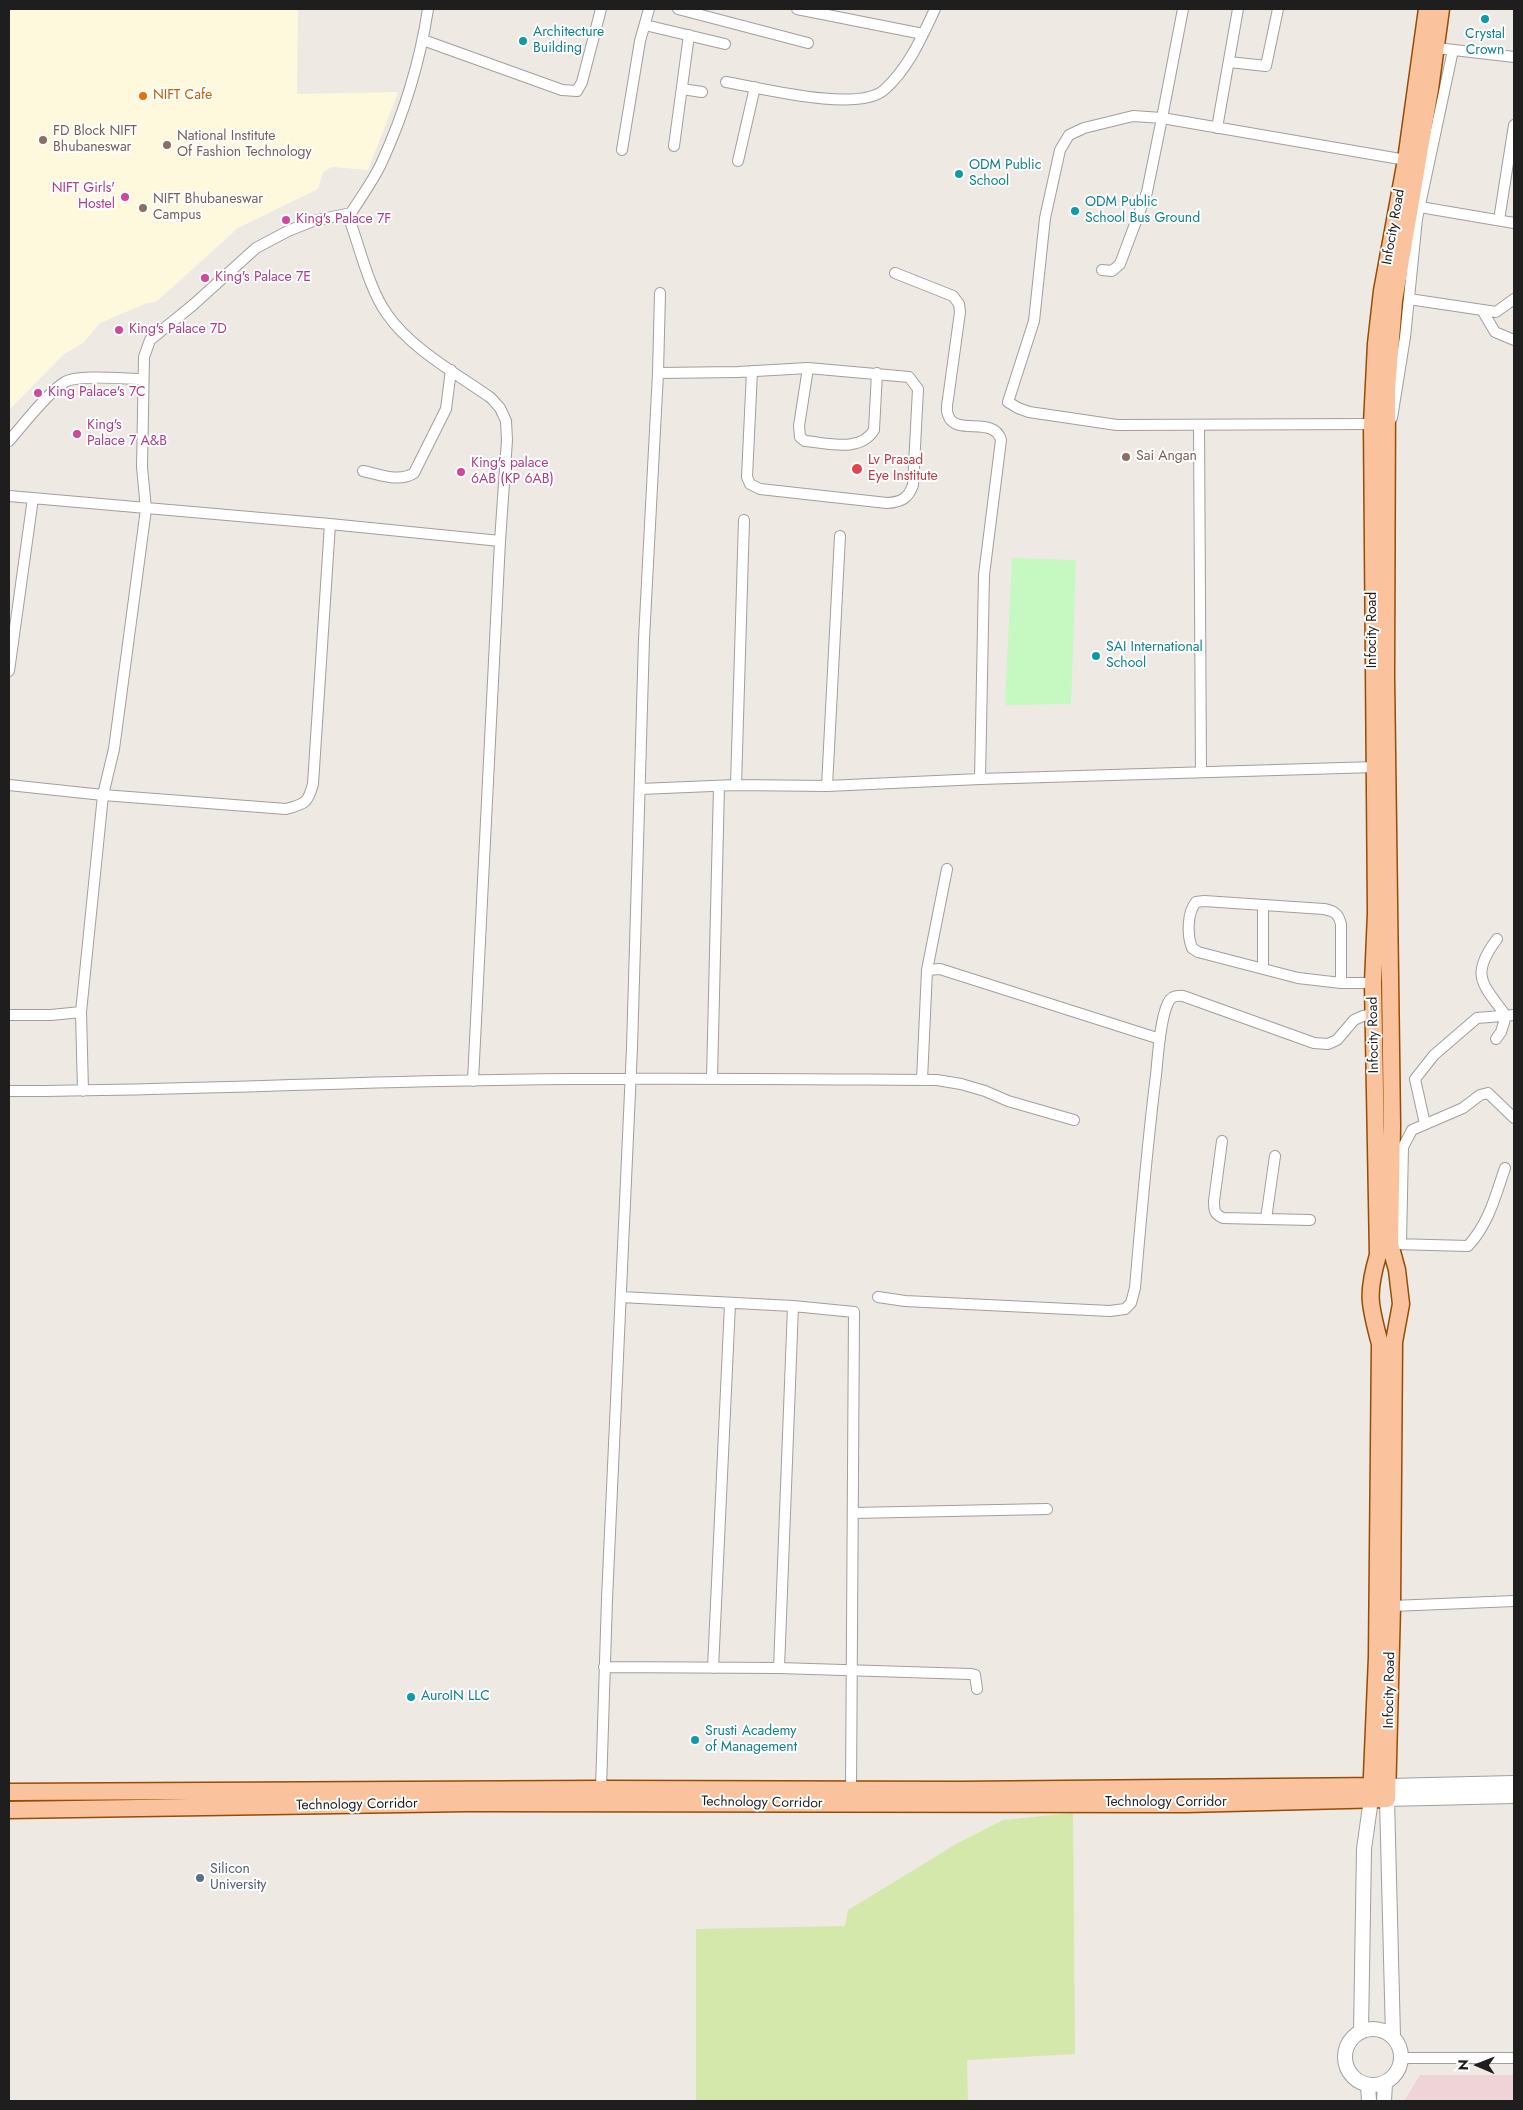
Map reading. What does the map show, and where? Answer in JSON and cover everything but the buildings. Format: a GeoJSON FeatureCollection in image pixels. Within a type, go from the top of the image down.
{"type":"FeatureCollection","features":[{"type":"Feature","properties":{"kind":"main road","name":"Infocity Road"},"geometry":{"type":"LineString","coordinates":[[1379,1792],[1392,1606],[1387,1343],[1371,1312],[1370,1294],[1390,1249],[1392,1126],[1382,848],[1379,427],[1391,329],[1397,244],[1406,160],[1427,9]]}},
{"type":"Feature","properties":{"kind":"main road","name":"Infocity Road"},"geometry":{"type":"LineString","coordinates":[[1397,244],[1444,49],[1441,9]]}},
{"type":"Feature","properties":{"kind":"main road","name":"Infocity Road"},"geometry":{"type":"LineString","coordinates":[[1379,525],[1375,767],[1382,848],[1373,983],[1390,1249],[1397,1270],[1401,1304],[1387,1343],[1377,1648],[1379,1792]]}},
{"type":"Feature","properties":{"kind":"main road"},"geometry":{"type":"LineString","coordinates":[[9,1792],[601,1789],[802,1797],[851,1790],[1379,1792]]}},
{"type":"Feature","properties":{"kind":"main road","name":"Technology Corridor"},"geometry":{"type":"LineString","coordinates":[[9,1810],[682,1802],[802,1797],[1186,1804],[1379,1792]]}},
{"type":"Feature","properties":{"kind":"street"},"geometry":{"type":"LineString","coordinates":[[428,9],[423,40],[402,112],[380,165],[351,213],[350,222],[386,314],[410,340],[491,398],[500,408],[506,421],[507,440],[500,541],[473,1081]]}},
{"type":"Feature","properties":{"kind":"street"},"geometry":{"type":"LineString","coordinates":[[423,40],[562,90],[577,91],[582,82],[601,9]]}},
{"type":"Feature","properties":{"kind":"street"},"geometry":{"type":"LineString","coordinates":[[622,150],[645,25],[650,9]]}},
{"type":"Feature","properties":{"kind":"street"},"geometry":{"type":"LineString","coordinates":[[678,9],[808,44]]}},
{"type":"Feature","properties":{"kind":"street"},"geometry":{"type":"LineString","coordinates":[[797,9],[923,34]]}},
{"type":"Feature","properties":{"kind":"street"},"geometry":{"type":"LineString","coordinates":[[726,82],[792,94],[853,100],[868,98],[883,90],[902,71],[923,34],[934,9]]}},
{"type":"Feature","properties":{"kind":"street"},"geometry":{"type":"LineString","coordinates":[[1102,270],[1112,271],[1120,264],[1147,192],[1183,9]]}},
{"type":"Feature","properties":{"kind":"street"},"geometry":{"type":"LineString","coordinates":[[1217,128],[1238,9]]}},
{"type":"Feature","properties":{"kind":"street"},"geometry":{"type":"LineString","coordinates":[[1229,62],[1266,66],[1278,9]]}},
{"type":"Feature","properties":{"kind":"street"},"geometry":{"type":"LineString","coordinates":[[1406,160],[1162,118],[1133,116],[1084,128],[1069,136],[1060,150],[1054,168],[1045,218],[1034,321],[1008,402],[1029,412],[1117,425],[1379,427],[1394,415],[1420,207],[1444,49],[1448,9]]}},
{"type":"Feature","properties":{"kind":"street"},"geometry":{"type":"LineString","coordinates":[[645,25],[725,44]]}},
{"type":"Feature","properties":{"kind":"street"},"geometry":{"type":"LineString","coordinates":[[674,146],[689,35]]}},
{"type":"Feature","properties":{"kind":"street"},"geometry":{"type":"LineString","coordinates":[[1444,49],[1514,57]]}},
{"type":"Feature","properties":{"kind":"street"},"geometry":{"type":"LineString","coordinates":[[738,161],[755,87]]}},
{"type":"Feature","properties":{"kind":"street"},"geometry":{"type":"LineString","coordinates":[[682,89],[702,92]]}},
{"type":"Feature","properties":{"kind":"street"},"geometry":{"type":"LineString","coordinates":[[1499,220],[1514,125]]}},
{"type":"Feature","properties":{"kind":"street"},"geometry":{"type":"LineString","coordinates":[[1420,207],[1514,223]]}},
{"type":"Feature","properties":{"kind":"street"},"geometry":{"type":"LineString","coordinates":[[83,1091],[81,1012],[103,795],[114,749],[146,509],[142,467],[144,357],[150,340],[193,305],[256,248],[288,230],[313,221],[351,213]]}},
{"type":"Feature","properties":{"kind":"street"},"geometry":{"type":"LineString","coordinates":[[895,273],[953,296],[959,304],[960,312],[947,414],[951,421],[957,424],[994,429],[999,434],[1001,440],[984,575],[980,779]]}},
{"type":"Feature","properties":{"kind":"street"},"geometry":{"type":"LineString","coordinates":[[601,1789],[604,1666],[630,1078],[644,639],[658,373],[660,293]]}},
{"type":"Feature","properties":{"kind":"street"},"geometry":{"type":"LineString","coordinates":[[1409,299],[1496,312],[1514,299]]}},
{"type":"Feature","properties":{"kind":"street"},"geometry":{"type":"LineString","coordinates":[[1482,310],[1495,332],[1514,340]]}},
{"type":"Feature","properties":{"kind":"street"},"geometry":{"type":"LineString","coordinates":[[658,373],[808,368],[909,376],[918,389],[913,484],[909,495],[900,502],[887,503],[760,489],[750,484],[747,477],[752,370]]}},
{"type":"Feature","properties":{"kind":"street"},"geometry":{"type":"LineString","coordinates":[[808,368],[799,426],[800,437],[805,441],[854,445],[869,438],[874,430],[878,373]]}},
{"type":"Feature","properties":{"kind":"street"},"geometry":{"type":"LineString","coordinates":[[363,471],[399,478],[407,477],[414,473],[446,409],[451,370]]}},
{"type":"Feature","properties":{"kind":"street"},"geometry":{"type":"LineString","coordinates":[[9,441],[45,400],[66,381],[83,378],[143,379]]}},
{"type":"Feature","properties":{"kind":"street"},"geometry":{"type":"LineString","coordinates":[[1199,425],[1201,772]]}},
{"type":"Feature","properties":{"kind":"street"},"geometry":{"type":"LineString","coordinates":[[9,496],[500,541]]}},
{"type":"Feature","properties":{"kind":"street"},"geometry":{"type":"LineString","coordinates":[[9,671],[13,605],[33,498]]}},
{"type":"Feature","properties":{"kind":"street"},"geometry":{"type":"LineString","coordinates":[[736,785],[744,520]]}},
{"type":"Feature","properties":{"kind":"street"},"geometry":{"type":"LineString","coordinates":[[9,785],[103,795],[286,809],[300,806],[308,800],[313,784],[330,524]]}},
{"type":"Feature","properties":{"kind":"street"},"geometry":{"type":"LineString","coordinates":[[827,786],[840,536]]}},
{"type":"Feature","properties":{"kind":"street"},"geometry":{"type":"LineString","coordinates":[[640,789],[736,785],[827,786],[980,779],[1375,767]]}},
{"type":"Feature","properties":{"kind":"street"},"geometry":{"type":"LineString","coordinates":[[712,1078],[720,786]]}},
{"type":"Feature","properties":{"kind":"street"},"geometry":{"type":"LineString","coordinates":[[922,1080],[928,970],[947,870]]}},
{"type":"Feature","properties":{"kind":"street"},"geometry":{"type":"LineString","coordinates":[[1341,983],[1341,924],[1339,916],[1334,911],[1204,901],[1196,902],[1190,912],[1190,942],[1192,948],[1198,952],[1298,978],[1341,983],[1373,983]]}},
{"type":"Feature","properties":{"kind":"street"},"geometry":{"type":"LineString","coordinates":[[1263,968],[1264,905]]}},
{"type":"Feature","properties":{"kind":"street"},"geometry":{"type":"LineString","coordinates":[[1497,939],[1482,963],[1480,978],[1489,996],[1510,1016]]}},
{"type":"Feature","properties":{"kind":"street"},"geometry":{"type":"LineString","coordinates":[[928,970],[940,969],[1160,1040]]}},
{"type":"Feature","properties":{"kind":"street"},"geometry":{"type":"LineString","coordinates":[[878,1297],[935,1302],[1110,1311],[1125,1309],[1131,1303],[1135,1288],[1145,1163],[1160,1040],[1166,1005],[1171,998],[1176,995],[1233,1013],[1314,1043],[1328,1044],[1337,1040],[1354,1020],[1374,1014]]}},
{"type":"Feature","properties":{"kind":"street"},"geometry":{"type":"LineString","coordinates":[[9,1015],[52,1015],[81,1012]]}},
{"type":"Feature","properties":{"kind":"street"},"geometry":{"type":"LineString","coordinates":[[1425,1124],[1415,1079],[1422,1068],[1434,1055],[1477,1018],[1510,1016]]}},
{"type":"Feature","properties":{"kind":"street"},"geometry":{"type":"LineString","coordinates":[[1496,1039],[1510,1016]]}},
{"type":"Feature","properties":{"kind":"street"},"geometry":{"type":"LineString","coordinates":[[9,1091],[83,1091],[630,1078],[922,1080],[962,1084],[1008,1101],[1074,1120]]}},
{"type":"Feature","properties":{"kind":"street"},"geometry":{"type":"LineString","coordinates":[[1505,1168],[1488,1218],[1480,1233],[1468,1246],[1390,1249],[1403,1147],[1412,1130],[1463,1108],[1480,1095],[1488,1093],[1514,1118]]}},
{"type":"Feature","properties":{"kind":"street"},"geometry":{"type":"LineString","coordinates":[[1222,1141],[1214,1210],[1217,1215],[1223,1218],[1310,1220]]}},
{"type":"Feature","properties":{"kind":"street"},"geometry":{"type":"LineString","coordinates":[[1266,1219],[1275,1156]]}},
{"type":"Feature","properties":{"kind":"street"},"geometry":{"type":"LineString","coordinates":[[620,1297],[793,1306],[854,1312],[851,1790]]}},
{"type":"Feature","properties":{"kind":"street"},"geometry":{"type":"LineString","coordinates":[[713,1668],[730,1304]]}},
{"type":"Feature","properties":{"kind":"street"},"geometry":{"type":"LineString","coordinates":[[779,1668],[793,1306]]}},
{"type":"Feature","properties":{"kind":"street"},"geometry":{"type":"LineString","coordinates":[[852,1513],[1047,1509]]}},
{"type":"Feature","properties":{"kind":"street"},"geometry":{"type":"LineString","coordinates":[[1392,1606],[1514,1601]]}},
{"type":"Feature","properties":{"kind":"street"},"geometry":{"type":"LineString","coordinates":[[604,1666],[779,1668],[852,1672],[970,1674],[975,1675],[977,1689]]}},
{"type":"Feature","properties":{"kind":"street"},"geometry":{"type":"LineString","coordinates":[[1379,1792],[1514,1783]]}},
{"type":"Feature","properties":{"kind":"street","name":"Technology Corridor"},"geometry":{"type":"LineString","coordinates":[[1379,1792],[1514,1796]]}},
{"type":"Feature","properties":{"kind":"street","name":"Infocity Road"},"geometry":{"type":"LineString","coordinates":[[1361,2032],[1364,1849],[1379,1792]]}},
{"type":"Feature","properties":{"kind":"street","name":"Infocity Road"},"geometry":{"type":"LineString","coordinates":[[1379,1792],[1393,2037]]}},
{"type":"Feature","properties":{"kind":"street"},"geometry":{"type":"LineString","coordinates":[[1378,2029],[1393,2037],[1401,2050],[1402,2058],[1397,2072],[1385,2083],[1368,2085],[1353,2077],[1346,2064],[1345,2058],[1350,2042],[1361,2032],[1378,2029]]}},
{"type":"Feature","properties":{"kind":"street"},"geometry":{"type":"LineString","coordinates":[[1402,2058],[1514,2058]]}},
{"type":"Feature","properties":{"kind":"street"},"geometry":{"type":"LineString","coordinates":[[1384,2101],[1385,2083]]}},
{"type":"Feature","properties":{"kind":"street"},"geometry":{"type":"LineString","coordinates":[[1368,2085],[1369,2101]]}},
{"type":"Feature","properties":{"kind":"shaded area","name":"NIFT Bhubaneswar Campus"},"geometry":{"type":"Polygon","coordinates":[[[9,9],[298,9],[297,94],[398,92],[368,170],[332,167],[323,172],[318,189],[238,228],[156,302],[147,303],[100,323],[83,343],[64,354],[9,410],[9,9]]]}},
{"type":"Feature","properties":{"kind":"shaded area"},"geometry":{"type":"Polygon","coordinates":[[[1420,2075],[1514,2075],[1514,2101],[1404,2101],[1420,2075]]]}},
{"type":"Feature","properties":{"kind":"green space"},"geometry":{"type":"Polygon","coordinates":[[[1012,558],[1076,560],[1071,704],[1005,705],[1012,558]]]}},
{"type":"Feature","properties":{"kind":"green space"},"geometry":{"type":"Polygon","coordinates":[[[1073,1813],[1075,2054],[967,2060],[968,2101],[696,2101],[696,1929],[845,1926],[848,1910],[958,1843],[1003,1820],[1073,1813]]]}},
{"type":"Feature","properties":{"kind":"place","name":"Crystal Crown"},"geometry":{"type":"Point","coordinates":[1485,19]}},
{"type":"Feature","properties":{"kind":"place","name":"Architecture Building"},"geometry":{"type":"Point","coordinates":[523,41]}},
{"type":"Feature","properties":{"kind":"place","name":"NIFT Cafe"},"geometry":{"type":"Point","coordinates":[143,96]}},
{"type":"Feature","properties":{"kind":"place","name":"FD Block NIFT Bhubaneswar"},"geometry":{"type":"Point","coordinates":[43,140]}},
{"type":"Feature","properties":{"kind":"place","name":"National Institute Of Fashion Technology"},"geometry":{"type":"Point","coordinates":[167,145]}},
{"type":"Feature","properties":{"kind":"place","name":"ODM Public School"},"geometry":{"type":"Point","coordinates":[959,174]}},
{"type":"Feature","properties":{"kind":"place","name":"NIFT Girls' Hostel"},"geometry":{"type":"Point","coordinates":[125,197]}},
{"type":"Feature","properties":{"kind":"place","name":"NIFT Bhubaneswar Campus"},"geometry":{"type":"Point","coordinates":[143,208]}},
{"type":"Feature","properties":{"kind":"place","name":"ODM Public School Bus Ground"},"geometry":{"type":"Point","coordinates":[1075,211]}},
{"type":"Feature","properties":{"kind":"place","name":"King's Palace 7F"},"geometry":{"type":"Point","coordinates":[286,220]}},
{"type":"Feature","properties":{"kind":"place","name":"King's Palace 7E"},"geometry":{"type":"Point","coordinates":[205,278]}},
{"type":"Feature","properties":{"kind":"place","name":"King's Palace 7D"},"geometry":{"type":"Point","coordinates":[119,330]}},
{"type":"Feature","properties":{"kind":"place","name":"King Palace's 7C"},"geometry":{"type":"Point","coordinates":[38,393]}},
{"type":"Feature","properties":{"kind":"place","name":"King's Palace 7 A&B"},"geometry":{"type":"Point","coordinates":[77,434]}},
{"type":"Feature","properties":{"kind":"place","name":"Sai Angan"},"geometry":{"type":"Point","coordinates":[1126,457]}},
{"type":"Feature","properties":{"kind":"place","name":"Lv Prasad Eye Institute"},"geometry":{"type":"Point","coordinates":[857,469]}},
{"type":"Feature","properties":{"kind":"place","name":"King's palace 6AB (KP 6AB)"},"geometry":{"type":"Point","coordinates":[461,472]}},
{"type":"Feature","properties":{"kind":"place","name":"SAI International School"},"geometry":{"type":"Point","coordinates":[1096,656]}},
{"type":"Feature","properties":{"kind":"place","name":"AuroIN LLC"},"geometry":{"type":"Point","coordinates":[411,1697]}},
{"type":"Feature","properties":{"kind":"place","name":"Srusti Academy of Management"},"geometry":{"type":"Point","coordinates":[695,1740]}},
{"type":"Feature","properties":{"kind":"place","name":"Silicon University"},"geometry":{"type":"Point","coordinates":[200,1878]}}]}
